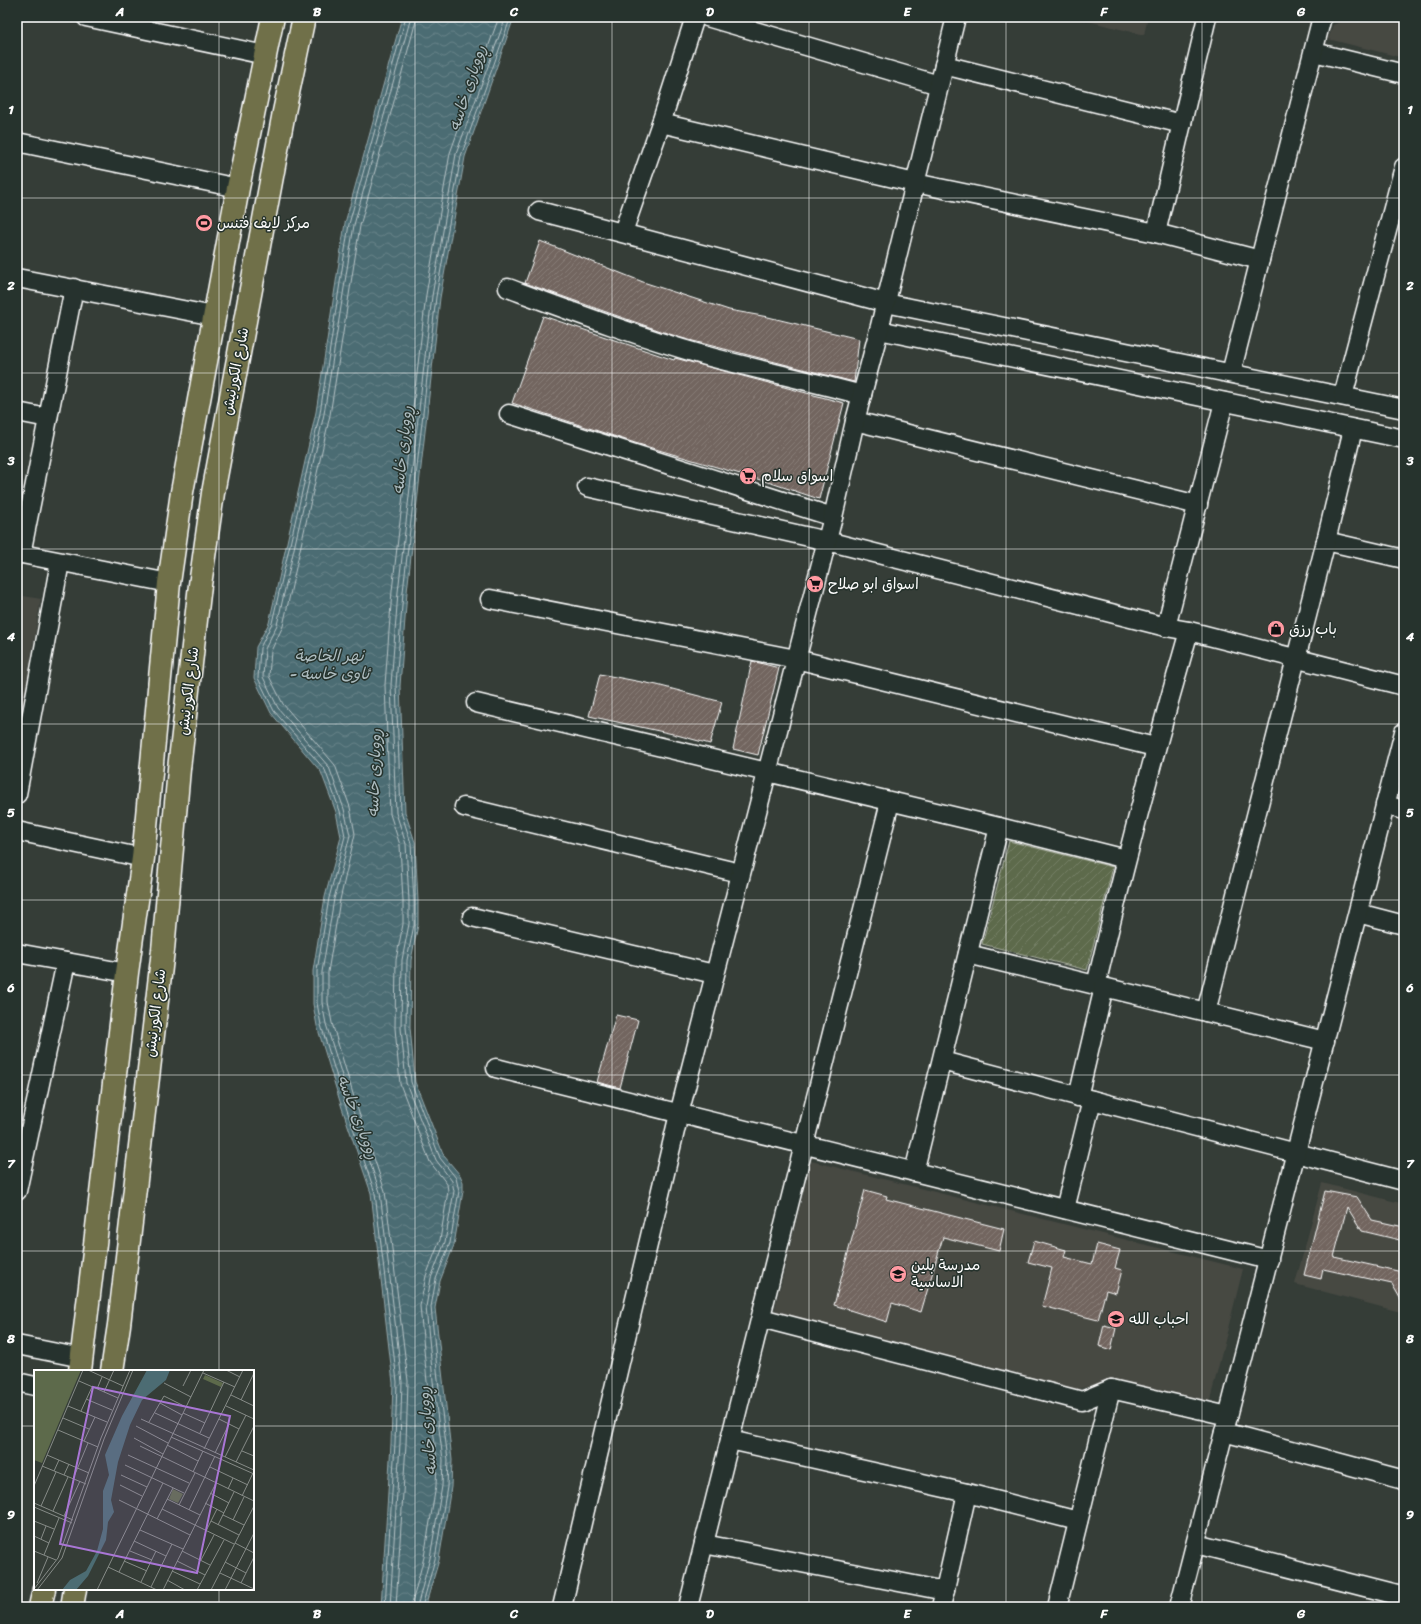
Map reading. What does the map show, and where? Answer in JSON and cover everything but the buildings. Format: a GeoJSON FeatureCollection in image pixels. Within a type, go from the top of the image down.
{"type":"FeatureCollection","features":[{"type":"Feature","properties":{"kind":"main road","name":"شارع الكورنيش"},"geometry":{"type":"LineString","coordinates":[[81,1365],[127,973],[143,858],[169,583],[182,492],[214,316],[238,188],[273,17]]}},
{"type":"Feature","properties":{"kind":"main road","name":"شارع الكورنيش"},"geometry":{"type":"LineString","coordinates":[[112,1370],[119,1325],[162,950],[179,769],[200,585],[213,493],[281,127],[304,17]]}},
{"type":"Feature","properties":{"kind":"main road"},"geometry":{"type":"LineString","coordinates":[[108,1132],[141,1134]]}},
{"type":"Feature","properties":{"kind":"main road"},"geometry":{"type":"LineString","coordinates":[[40,1607],[44,1590]]}},
{"type":"Feature","properties":{"kind":"main road"},"geometry":{"type":"LineString","coordinates":[[72,1607],[75,1590]]}},
{"type":"Feature","properties":{"kind":"street"},"geometry":{"type":"LineString","coordinates":[[86,17],[120,20],[266,55]]}},
{"type":"Feature","properties":{"kind":"street"},"geometry":{"type":"LineString","coordinates":[[623,232],[661,123],[695,17]]}},
{"type":"Feature","properties":{"kind":"street"},"geometry":{"type":"LineString","coordinates":[[707,17],[939,85]]}},
{"type":"Feature","properties":{"kind":"street"},"geometry":{"type":"LineString","coordinates":[[562,1607],[679,1114],[740,873],[827,541],[855,421],[886,302],[956,17]]}},
{"type":"Feature","properties":{"kind":"street"},"geometry":{"type":"LineString","coordinates":[[1156,233],[1207,17]]}},
{"type":"Feature","properties":{"kind":"street"},"geometry":{"type":"LineString","coordinates":[[1231,373],[1322,17]]}},
{"type":"Feature","properties":{"kind":"street"},"geometry":{"type":"LineString","coordinates":[[1314,52],[1404,74]]}},
{"type":"Feature","properties":{"kind":"street"},"geometry":{"type":"LineString","coordinates":[[944,65],[1182,124]]}},
{"type":"Feature","properties":{"kind":"street"},"geometry":{"type":"LineString","coordinates":[[661,123],[915,183],[1156,233],[1260,260]]}},
{"type":"Feature","properties":{"kind":"street"},"geometry":{"type":"LineString","coordinates":[[17,142],[238,188]]}},
{"type":"Feature","properties":{"kind":"street"},"geometry":{"type":"LineString","coordinates":[[1343,396],[1404,167]]}},
{"type":"Feature","properties":{"kind":"street"},"geometry":{"type":"LineString","coordinates":[[539,211],[886,302],[1404,409]]}},
{"type":"Feature","properties":{"kind":"street"},"geometry":{"type":"LineString","coordinates":[[17,278],[214,316]]}},
{"type":"Feature","properties":{"kind":"street"},"geometry":{"type":"LineString","coordinates":[[74,288],[19,554],[169,583]]}},
{"type":"Feature","properties":{"kind":"street"},"geometry":{"type":"LineString","coordinates":[[508,288],[600,322],[674,346],[741,365],[862,395]]}},
{"type":"Feature","properties":{"kind":"street"},"geometry":{"type":"LineString","coordinates":[[879,330],[1404,440]]}},
{"type":"Feature","properties":{"kind":"street"},"geometry":{"type":"LineString","coordinates":[[1166,627],[1224,402]]}},
{"type":"Feature","properties":{"kind":"street"},"geometry":{"type":"LineString","coordinates":[[17,412],[48,418]]}},
{"type":"Feature","properties":{"kind":"street"},"geometry":{"type":"LineString","coordinates":[[509,414],[833,517]]}},
{"type":"Feature","properties":{"kind":"street"},"geometry":{"type":"LineString","coordinates":[[855,421],[1198,505]]}},
{"type":"Feature","properties":{"kind":"street"},"geometry":{"type":"LineString","coordinates":[[1206,1012],[1326,541],[1352,429]]}},
{"type":"Feature","properties":{"kind":"street"},"geometry":{"type":"LineString","coordinates":[[587,487],[827,541],[1404,686]]}},
{"type":"Feature","properties":{"kind":"street"},"geometry":{"type":"LineString","coordinates":[[1326,541],[1404,559]]}},
{"type":"Feature","properties":{"kind":"street"},"geometry":{"type":"LineString","coordinates":[[17,794],[60,562]]}},
{"type":"Feature","properties":{"kind":"street"},"geometry":{"type":"LineString","coordinates":[[490,598],[796,659],[1155,748]]}},
{"type":"Feature","properties":{"kind":"street"},"geometry":{"type":"LineString","coordinates":[[1065,1209],[1085,1098],[1100,986],[1126,859],[1155,748],[1189,632]]}},
{"type":"Feature","properties":{"kind":"street"},"geometry":{"type":"LineString","coordinates":[[476,703],[999,827],[1126,859]]}},
{"type":"Feature","properties":{"kind":"street"},"geometry":{"type":"LineString","coordinates":[[1179,1607],[1404,732]]}},
{"type":"Feature","properties":{"kind":"street"},"geometry":{"type":"LineString","coordinates":[[688,1607],[890,802]]}},
{"type":"Feature","properties":{"kind":"street"},"geometry":{"type":"LineString","coordinates":[[1385,805],[1404,810]]}},
{"type":"Feature","properties":{"kind":"street"},"geometry":{"type":"LineString","coordinates":[[464,807],[740,873]]}},
{"type":"Feature","properties":{"kind":"street"},"geometry":{"type":"LineString","coordinates":[[914,1172],[999,827]]}},
{"type":"Feature","properties":{"kind":"street"},"geometry":{"type":"LineString","coordinates":[[17,832],[143,858]]}},
{"type":"Feature","properties":{"kind":"street"},"geometry":{"type":"LineString","coordinates":[[1358,912],[1404,925]]}},
{"type":"Feature","properties":{"kind":"street"},"geometry":{"type":"LineString","coordinates":[[472,917],[714,974]]}},
{"type":"Feature","properties":{"kind":"street"},"geometry":{"type":"LineString","coordinates":[[17,953],[127,973]]}},
{"type":"Feature","properties":{"kind":"street"},"geometry":{"type":"LineString","coordinates":[[968,954],[1325,1041]]}},
{"type":"Feature","properties":{"kind":"street"},"geometry":{"type":"LineString","coordinates":[[17,1191],[66,962]]}},
{"type":"Feature","properties":{"kind":"street"},"geometry":{"type":"LineString","coordinates":[[942,1061],[1404,1181]]}},
{"type":"Feature","properties":{"kind":"street"},"geometry":{"type":"LineString","coordinates":[[496,1068],[1268,1260]]}},
{"type":"Feature","properties":{"kind":"street"},"geometry":{"type":"LineString","coordinates":[[760,1318],[1082,1401],[1111,1389],[1404,1480]]}},
{"type":"Feature","properties":{"kind":"street","name":"شارع الكورنيش"},"geometry":{"type":"LineString","coordinates":[[17,1345],[81,1365]]}},
{"type":"Feature","properties":{"kind":"street"},"geometry":{"type":"LineString","coordinates":[[17,1382],[34,1386]]}},
{"type":"Feature","properties":{"kind":"street"},"geometry":{"type":"LineString","coordinates":[[1057,1607],[1111,1389]]}},
{"type":"Feature","properties":{"kind":"street"},"geometry":{"type":"LineString","coordinates":[[730,1440],[967,1493],[1078,1521]]}},
{"type":"Feature","properties":{"kind":"street"},"geometry":{"type":"LineString","coordinates":[[704,1544],[943,1599],[967,1493]]}},
{"type":"Feature","properties":{"kind":"street"},"geometry":{"type":"LineString","coordinates":[[1196,1544],[1401,1600]]}},
{"type":"Feature","properties":{"kind":"shaded area"},"geometry":{"type":"Polygon","coordinates":[[[1072,17],[1148,17],[1144,35],[1072,17]]]}},
{"type":"Feature","properties":{"kind":"shaded area"},"geometry":{"type":"Polygon","coordinates":[[[1341,17],[1404,17],[1404,58],[1328,39],[1333,25],[1340,22],[1341,17]]]}},
{"type":"Feature","properties":{"kind":"shaded area"},"geometry":{"type":"Polygon","coordinates":[[[17,595],[41,599],[17,741],[17,595]]]}},
{"type":"Feature","properties":{"kind":"shaded area"},"geometry":{"type":"Polygon","coordinates":[[[811,1161],[1243,1269],[1209,1404],[1113,1380],[1074,1390],[774,1312],[811,1161]]]}},
{"type":"Feature","properties":{"kind":"shaded area"},"geometry":{"type":"Polygon","coordinates":[[[1322,1183],[1404,1204],[1404,1313],[1295,1284],[1322,1183]]]}},
{"type":"Feature","properties":{"kind":"green space"},"geometry":{"type":"Polygon","coordinates":[[[1009,841],[1113,867],[1087,970],[982,944],[1009,841]]]}},
{"type":"Feature","properties":{"kind":"water","name":"نهر الخاصة - ئاوی خاسە"},"geometry":{"type":"Polygon","coordinates":[[[402,17],[517,17],[512,23],[465,157],[440,298],[407,592],[400,686],[405,812],[415,842],[418,901],[418,925],[411,960],[410,1027],[415,1082],[444,1156],[460,1175],[463,1182],[463,1191],[454,1245],[440,1281],[435,1308],[452,1460],[451,1487],[439,1560],[425,1607],[381,1607],[391,1443],[393,1383],[371,1193],[342,1108],[317,1026],[313,1004],[313,971],[325,897],[341,837],[336,812],[321,772],[271,713],[254,678],[256,647],[269,623],[316,412],[345,223],[402,17]]]}},
{"type":"Feature","properties":{"kind":"place","name":"مركز لايف فتنس"},"geometry":{"type":"Point","coordinates":[204,223]}},
{"type":"Feature","properties":{"kind":"place","name":"اسواق سلام"},"geometry":{"type":"Point","coordinates":[748,476]}},
{"type":"Feature","properties":{"kind":"place","name":"اسواق ابو صلاح"},"geometry":{"type":"Point","coordinates":[815,584]}},
{"type":"Feature","properties":{"kind":"place","name":"باب رزق"},"geometry":{"type":"Point","coordinates":[1276,629]}},
{"type":"Feature","properties":{"kind":"place","name":"مدرسة بلين الاساسية"},"geometry":{"type":"Point","coordinates":[898,1274]}},
{"type":"Feature","properties":{"kind":"place","name":"احباب الله"},"geometry":{"type":"Point","coordinates":[1116,1319]}},
{"type":"Feature","properties":{"kind":"water label","name":"ڕووباری خاسە"},"geometry":{"type":"Point","coordinates":[467,88]}},
{"type":"Feature","properties":{"kind":"water label","name":"ڕووباری خاسە"},"geometry":{"type":"Point","coordinates":[402,450]}},
{"type":"Feature","properties":{"kind":"water label","name":"ڕووباری خاسە"},"geometry":{"type":"Point","coordinates":[374,773]}},
{"type":"Feature","properties":{"kind":"water label","name":"ڕووباری خاسە"},"geometry":{"type":"Point","coordinates":[358,1117]}},
{"type":"Feature","properties":{"kind":"water label","name":"ڕووباری خاسە"},"geometry":{"type":"Point","coordinates":[427,1431]}}]}
